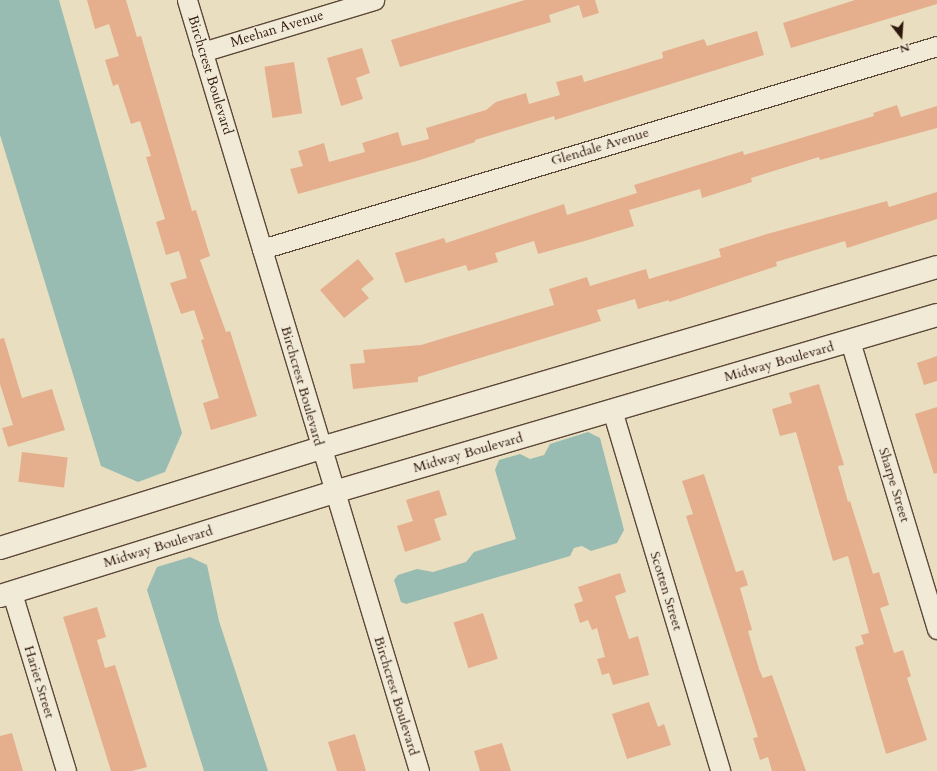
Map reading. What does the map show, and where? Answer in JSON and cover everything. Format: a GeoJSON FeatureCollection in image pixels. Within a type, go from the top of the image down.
{"type":"FeatureCollection","features":[{"type":"Feature","properties":{"kind":"street","name":"Birchcrest Boulevard"},"geometry":{"type":"LineString","coordinates":[[187,0],[419,771]]}},
{"type":"Feature","properties":{"kind":"street","name":"Meehan Avenue"},"geometry":{"type":"LineString","coordinates":[[202,52],[374,0]]}},
{"type":"Feature","properties":{"kind":"street","name":"Glendale Avenue"},"geometry":{"type":"LineString","coordinates":[[262,249],[937,46]]}},
{"type":"Feature","properties":{"kind":"street"},"geometry":{"type":"LineString","coordinates":[[0,548],[321,448],[937,267]]}},
{"type":"Feature","properties":{"kind":"street","name":"Midway Boulevard"},"geometry":{"type":"LineString","coordinates":[[6,595],[334,492],[937,315]]}},
{"type":"Feature","properties":{"kind":"street","name":"Sharpe Street"},"geometry":{"type":"LineString","coordinates":[[850,341],[937,629]]}},
{"type":"Feature","properties":{"kind":"street","name":"Scotten Street"},"geometry":{"type":"LineString","coordinates":[[612,410],[720,771]]}},
{"type":"Feature","properties":{"kind":"street","name":"Hariet Street"},"geometry":{"type":"LineString","coordinates":[[6,595],[66,771]]}},
{"type":"Feature","properties":{"kind":"water"},"geometry":{"type":"Polygon","coordinates":[[[0,0],[59,0],[182,433],[165,472],[138,482],[101,466],[0,135],[0,0]]]}},
{"type":"Feature","properties":{"kind":"water"},"geometry":{"type":"Polygon","coordinates":[[[588,432],[600,438],[624,530],[617,543],[591,551],[582,546],[574,548],[570,556],[406,604],[401,602],[394,580],[398,575],[417,569],[433,572],[466,562],[474,552],[516,539],[495,470],[499,460],[520,454],[530,459],[544,455],[550,444],[588,432]]]}},
{"type":"Feature","properties":{"kind":"water"},"geometry":{"type":"Polygon","coordinates":[[[190,557],[207,565],[219,621],[268,771],[204,771],[147,590],[157,567],[190,557]]]}},
{"type":"Feature","properties":{"kind":"building"},"geometry":{"type":"Polygon","coordinates":[[[87,0],[126,0],[137,37],[141,36],[192,211],[196,210],[210,256],[200,260],[226,332],[230,331],[257,416],[211,430],[203,403],[219,398],[201,340],[204,339],[194,310],[181,314],[170,283],[187,278],[179,251],[166,255],[156,222],[165,219],[146,157],[151,156],[140,121],[131,124],[118,84],[113,86],[105,60],[119,56],[109,24],[95,29],[87,0]]]}},
{"type":"Feature","properties":{"kind":"building"},"geometry":{"type":"Polygon","coordinates":[[[525,0],[595,0],[599,13],[583,18],[579,5],[549,15],[551,22],[400,67],[391,40],[525,0]]]}},
{"type":"Feature","properties":{"kind":"building"},"geometry":{"type":"Polygon","coordinates":[[[855,0],[937,0],[937,4],[791,48],[783,23],[855,0]]]}},
{"type":"Feature","properties":{"kind":"building"},"geometry":{"type":"Polygon","coordinates":[[[757,31],[764,55],[555,120],[554,116],[475,140],[475,142],[420,160],[298,194],[290,169],[303,166],[298,151],[324,143],[329,162],[365,152],[362,143],[398,132],[402,146],[429,139],[426,128],[486,110],[496,102],[526,93],[529,104],[560,95],[556,82],[582,75],[584,82],[663,58],[662,52],[704,39],[707,46],[757,31]]]}},
{"type":"Feature","properties":{"kind":"building"},"geometry":{"type":"Polygon","coordinates":[[[362,48],[370,73],[356,78],[363,99],[341,106],[327,58],[362,48]]]}},
{"type":"Feature","properties":{"kind":"building"},"geometry":{"type":"Polygon","coordinates":[[[294,62],[302,113],[273,118],[264,67],[294,62]]]}},
{"type":"Feature","properties":{"kind":"building"},"geometry":{"type":"Polygon","coordinates":[[[897,105],[901,117],[937,106],[937,128],[820,160],[819,157],[751,178],[752,182],[702,198],[700,189],[629,210],[634,226],[538,254],[534,241],[495,253],[498,262],[468,271],[466,265],[405,283],[395,253],[444,238],[446,243],[564,204],[567,215],[637,193],[634,185],[743,151],[744,155],[874,116],[873,113],[897,105]]]}},
{"type":"Feature","properties":{"kind":"building"},"geometry":{"type":"Polygon","coordinates":[[[937,192],[937,219],[847,248],[845,241],[776,262],[777,266],[669,302],[669,300],[638,309],[635,299],[597,310],[601,321],[418,377],[418,382],[353,389],[350,364],[365,363],[363,350],[421,345],[554,305],[549,289],[587,277],[590,286],[646,269],[649,279],[721,257],[719,249],[767,234],[887,201],[889,207],[937,192]]]}},
{"type":"Feature","properties":{"kind":"building"},"geometry":{"type":"Polygon","coordinates":[[[358,259],[374,279],[361,289],[369,298],[344,318],[320,290],[358,259]]]}},
{"type":"Feature","properties":{"kind":"building"},"geometry":{"type":"Polygon","coordinates":[[[4,338],[22,398],[52,389],[65,430],[8,447],[2,428],[13,425],[0,384],[0,339],[4,338]]]}},
{"type":"Feature","properties":{"kind":"building"},"geometry":{"type":"Polygon","coordinates":[[[937,356],[937,381],[924,385],[917,363],[937,356]]]}},
{"type":"Feature","properties":{"kind":"building"},"geometry":{"type":"Polygon","coordinates":[[[819,384],[844,465],[838,466],[848,502],[850,501],[873,574],[879,572],[889,605],[880,608],[894,653],[903,650],[911,676],[907,678],[927,740],[886,754],[855,647],[864,644],[861,635],[869,633],[848,556],[833,561],[796,432],[780,436],[772,409],[792,403],[789,393],[819,384]]]}},
{"type":"Feature","properties":{"kind":"building"},"geometry":{"type":"Polygon","coordinates":[[[937,407],[937,473],[934,474],[915,414],[937,407]]]}},
{"type":"Feature","properties":{"kind":"building"},"geometry":{"type":"Polygon","coordinates":[[[22,452],[68,458],[64,487],[18,482],[22,452]]]}},
{"type":"Feature","properties":{"kind":"building"},"geometry":{"type":"Polygon","coordinates":[[[704,474],[736,572],[743,570],[748,585],[740,588],[752,630],[748,631],[759,669],[763,678],[772,675],[806,771],[772,771],[768,757],[760,760],[753,738],[758,737],[686,516],[693,514],[682,481],[704,474]]]}},
{"type":"Feature","properties":{"kind":"building"},"geometry":{"type":"Polygon","coordinates":[[[439,490],[447,515],[434,519],[441,540],[405,552],[397,526],[413,521],[406,500],[439,490]]]}},
{"type":"Feature","properties":{"kind":"building"},"geometry":{"type":"Polygon","coordinates":[[[620,573],[626,592],[615,596],[629,639],[638,636],[649,675],[613,685],[609,673],[602,675],[597,659],[605,657],[597,628],[592,630],[588,620],[580,623],[574,604],[583,601],[578,587],[620,573]]]}},
{"type":"Feature","properties":{"kind":"building"},"geometry":{"type":"Polygon","coordinates":[[[97,607],[106,637],[97,640],[105,668],[115,665],[147,767],[132,771],[111,771],[63,617],[97,607]]]}},
{"type":"Feature","properties":{"kind":"building"},"geometry":{"type":"Polygon","coordinates":[[[483,613],[498,659],[468,668],[454,623],[483,613]]]}},
{"type":"Feature","properties":{"kind":"building"},"geometry":{"type":"Polygon","coordinates":[[[649,702],[658,727],[664,724],[671,745],[627,759],[612,714],[649,702]]]}},
{"type":"Feature","properties":{"kind":"building"},"geometry":{"type":"Polygon","coordinates":[[[12,733],[23,771],[0,771],[0,736],[12,733]]]}},
{"type":"Feature","properties":{"kind":"building"},"geometry":{"type":"Polygon","coordinates":[[[355,734],[366,771],[337,771],[328,742],[355,734]]]}},
{"type":"Feature","properties":{"kind":"building"},"geometry":{"type":"Polygon","coordinates":[[[502,743],[511,771],[480,771],[474,751],[502,743]]]}}]}
